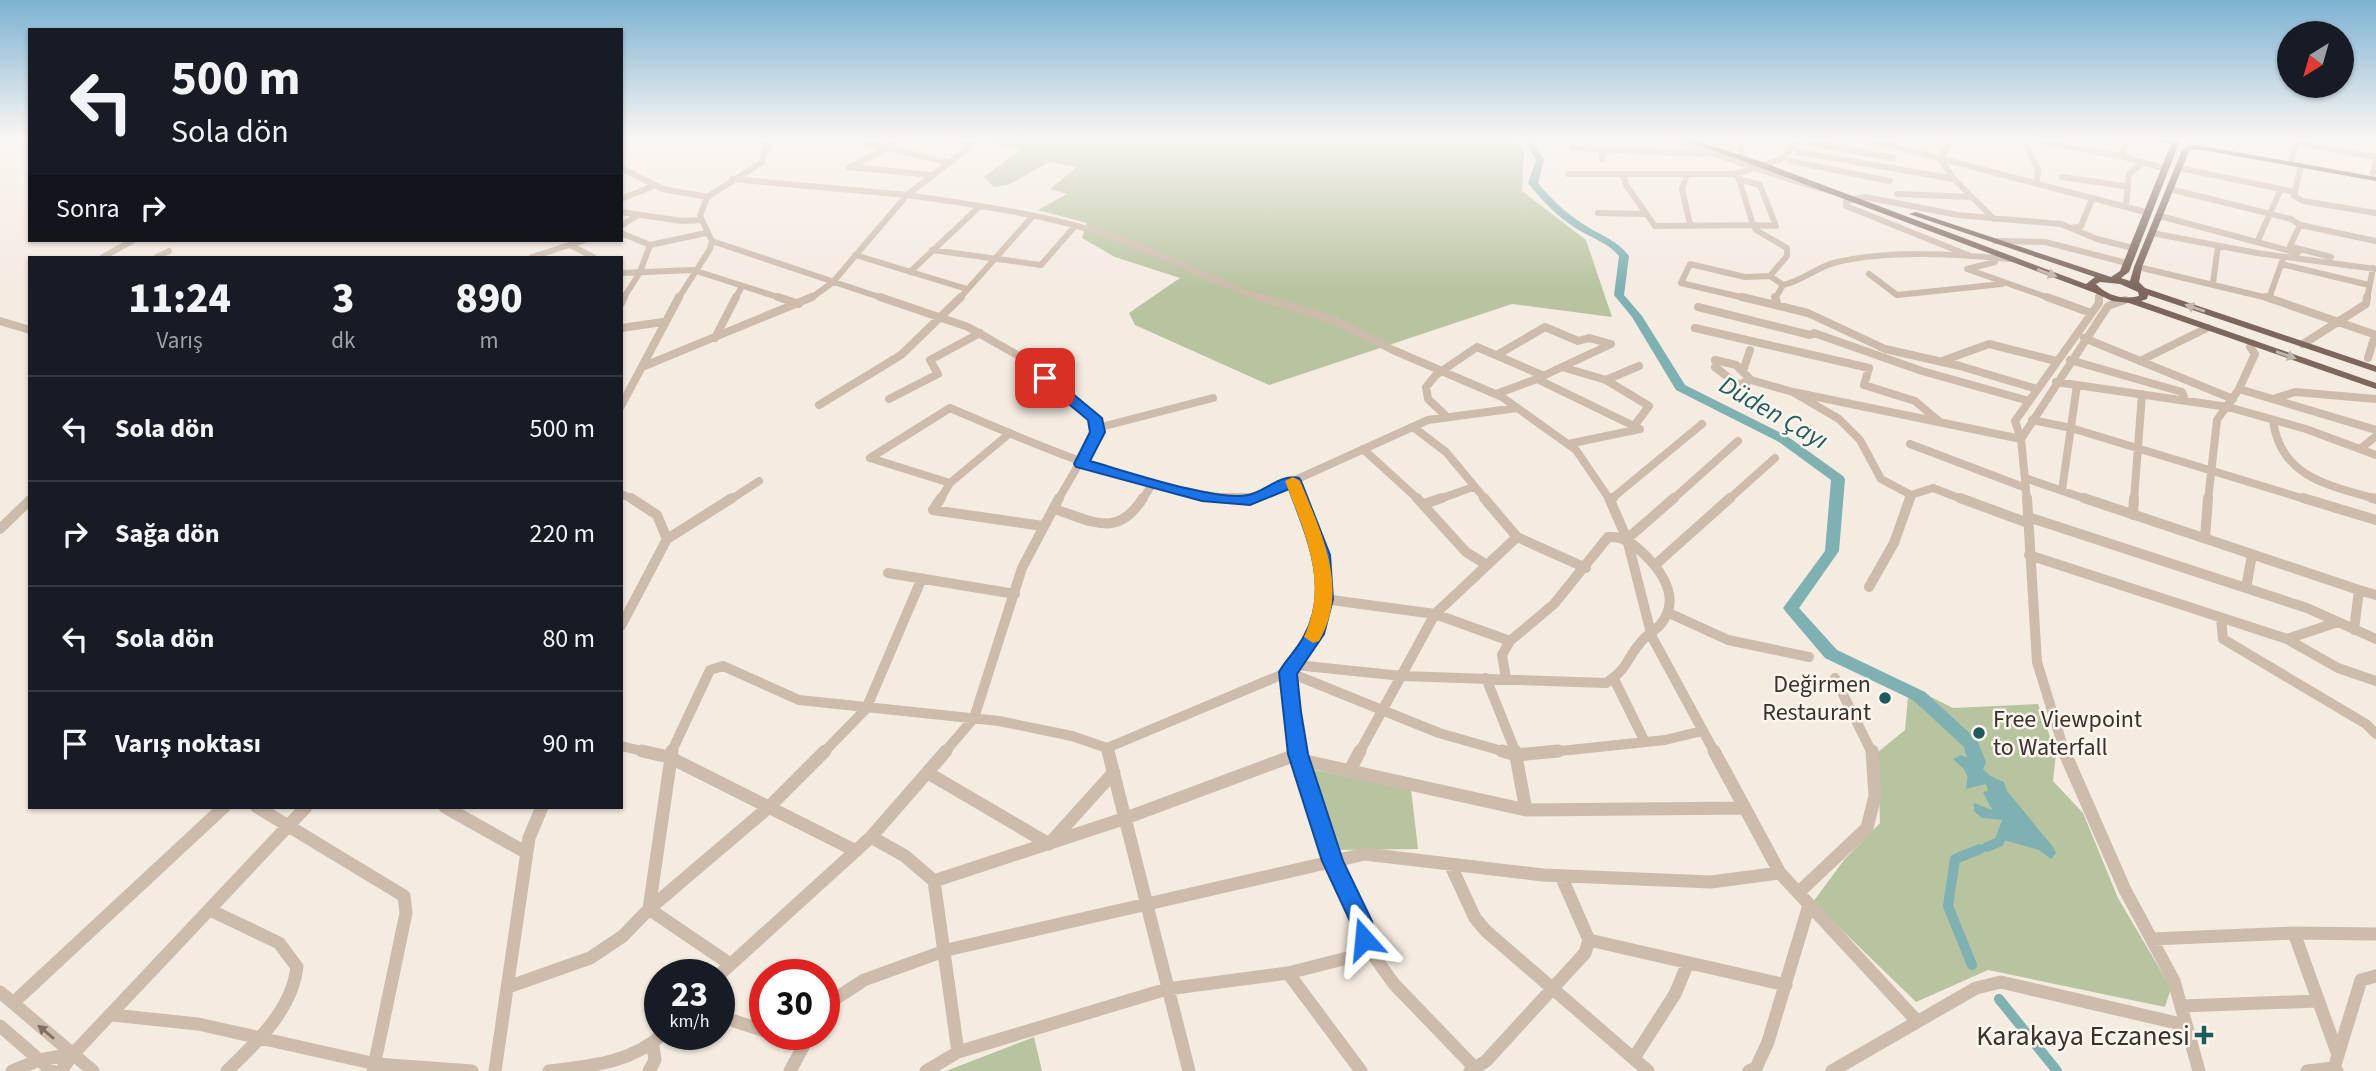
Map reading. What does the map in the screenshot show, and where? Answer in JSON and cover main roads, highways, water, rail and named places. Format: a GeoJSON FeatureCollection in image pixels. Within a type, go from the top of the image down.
{"type":"FeatureCollection","features":[{"type":"Feature","properties":{"kind":"main road"},"geometry":{"type":"LineString","coordinates":[[1825,189],[2006,260],[2376,386]]}},
{"type":"Feature","properties":{"kind":"main road"},"geometry":{"type":"LineString","coordinates":[[1841,189],[2376,369]]}},
{"type":"Feature","properties":{"kind":"main road"},"geometry":{"type":"LineString","coordinates":[[2098,291],[2091,284],[2093,281],[2111,279],[2124,272],[2158,189]]}},
{"type":"Feature","properties":{"kind":"main road"},"geometry":{"type":"LineString","coordinates":[[2127,300],[2144,297],[2134,282],[2170,189]]}},
{"type":"Feature","properties":{"kind":"water"},"geometry":{"type":"Polygon","coordinates":[[[1961,755],[1977,762],[1981,772],[2004,782],[2007,791],[2053,847],[2056,853],[2051,859],[2039,850],[2000,839],[1999,836],[2009,830],[2006,820],[1982,818],[1974,811],[1974,803],[1992,810],[1983,792],[1988,791],[1986,784],[1966,789],[1968,773],[1953,759],[1961,755]]]}},
{"type":"Feature","properties":{"kind":"waterway","name":"Düden Çayı"},"geometry":{"type":"LineString","coordinates":[[1538,189],[1566,216],[1609,242],[1624,256],[1619,295],[1637,316],[1680,387],[1783,439],[1838,479],[1832,551],[1791,608],[1831,654],[1919,696],[1971,744],[1977,762],[1974,772],[1981,776]]}},
{"type":"Feature","properties":{"kind":"waterway"},"geometry":{"type":"LineString","coordinates":[[1987,847],[1999,842],[2011,811]]}},
{"type":"Feature","properties":{"kind":"waterway"},"geometry":{"type":"LineString","coordinates":[[1972,965],[1948,906],[1955,859],[1980,849]]}},
{"type":"Feature","properties":{"kind":"waterway"},"geometry":{"type":"LineString","coordinates":[[1999,999],[2057,1071]]}},
{"type":"Feature","properties":{"kind":"place","name":"Değirmen Restaurant"},"geometry":{"type":"Point","coordinates":[1885,698]}},
{"type":"Feature","properties":{"kind":"place","name":"Free Viewpoint to Waterfall"},"geometry":{"type":"Point","coordinates":[1979,733]}},
{"type":"Feature","properties":{"kind":"place","name":"Karakaya Eczanesi"},"geometry":{"type":"Point","coordinates":[2204,1035]}}]}
